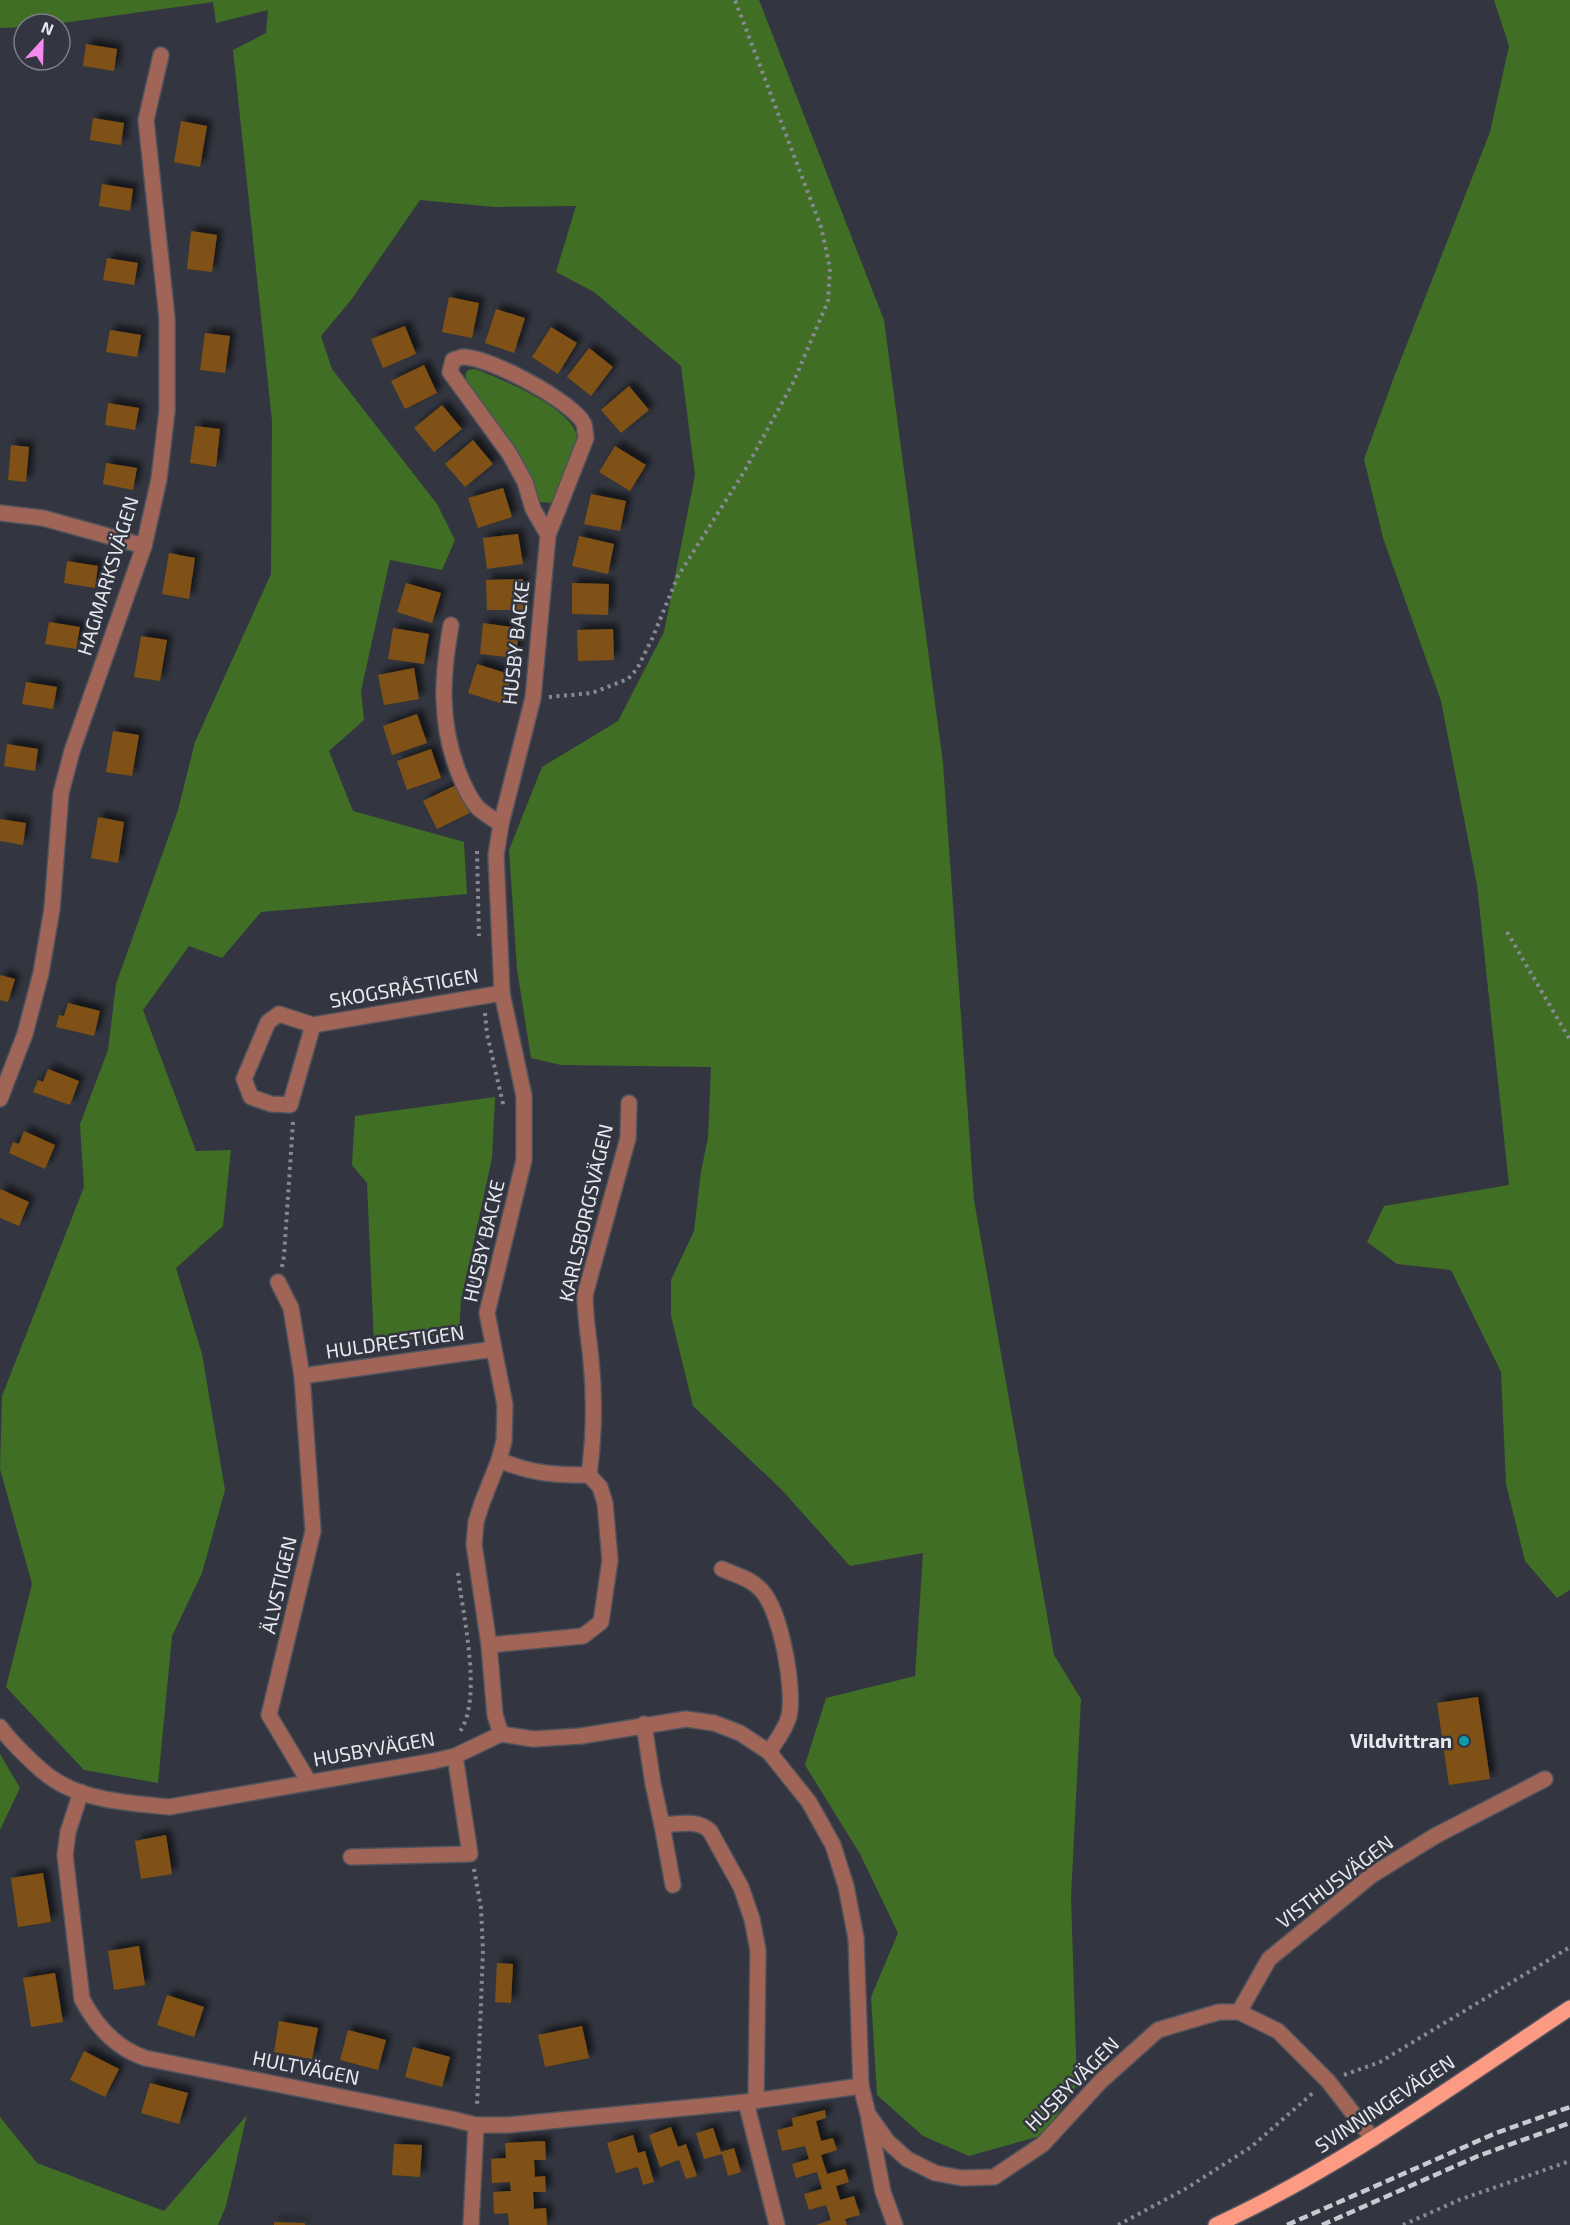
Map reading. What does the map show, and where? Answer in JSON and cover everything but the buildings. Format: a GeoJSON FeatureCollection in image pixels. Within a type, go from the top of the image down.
{"type":"FeatureCollection","features":[{"type":"Feature","properties":{"kind":"main road","name":"SVINNINGEVÄGEN"},"geometry":{"type":"LineString","coordinates":[[1216,2225],[1301,2181],[1373,2139],[1570,2008]]}},
{"type":"Feature","properties":{"kind":"street","name":"HAGMARKSVÄGEN"},"geometry":{"type":"LineString","coordinates":[[0,1100],[25,1034],[41,973],[52,909],[61,793],[72,751],[144,546],[159,479],[167,411],[167,318],[146,120],[161,55]]}},
{"type":"Feature","properties":{"kind":"street","name":"HUSBY BACKE"},"geometry":{"type":"LineString","coordinates":[[501,1734],[495,1715],[489,1645],[474,1544],[476,1522],[504,1441],[505,1405],[488,1313],[524,1160],[524,1096],[502,993],[496,855],[501,824],[533,698],[548,535],[586,438],[584,423],[572,410],[545,391],[517,376],[480,361],[463,357],[453,360],[450,372],[509,453],[525,482],[533,509],[548,535]]}},
{"type":"Feature","properties":{"kind":"street"},"geometry":{"type":"LineString","coordinates":[[0,513],[43,518],[144,546]]}},
{"type":"Feature","properties":{"kind":"street"},"geometry":{"type":"LineString","coordinates":[[451,625],[444,669],[444,714],[451,752],[464,786],[476,806],[501,824]]}},
{"type":"Feature","properties":{"kind":"street","name":"SKOGSRÅSTIGEN"},"geometry":{"type":"LineString","coordinates":[[313,1025],[290,1104],[271,1104],[251,1097],[243,1079],[268,1022],[279,1014],[313,1025],[502,993]]}},
{"type":"Feature","properties":{"kind":"street","name":"KARLSBORGSVÄGEN"},"geometry":{"type":"LineString","coordinates":[[589,1475],[593,1448],[593,1404],[585,1295],[628,1138],[629,1103]]}},
{"type":"Feature","properties":{"kind":"street","name":"ÄLVSTIGEN"},"geometry":{"type":"LineString","coordinates":[[278,1282],[291,1308],[302,1376],[313,1531],[269,1716],[309,1782]]}},
{"type":"Feature","properties":{"kind":"street","name":"HULDRESTIGEN"},"geometry":{"type":"LineString","coordinates":[[302,1376],[494,1349]]}},
{"type":"Feature","properties":{"kind":"street"},"geometry":{"type":"LineString","coordinates":[[489,1645],[583,1636],[601,1622],[610,1560],[605,1503],[600,1487],[589,1475],[548,1475],[520,1469],[499,1460]]}},
{"type":"Feature","properties":{"kind":"street"},"geometry":{"type":"LineString","coordinates":[[722,1569],[748,1580],[762,1591],[774,1611],[782,1640],[792,1700],[789,1718],[769,1752]]}},
{"type":"Feature","properties":{"kind":"street","name":"HUSBYVÄGEN"},"geometry":{"type":"LineString","coordinates":[[0,1727],[52,1779],[81,1792],[125,1803],[169,1807],[455,1756],[501,1734],[533,1739],[581,1736],[686,1719],[714,1723],[740,1733],[769,1752],[808,1802],[832,1845],[846,1886],[855,1938],[861,2086],[868,2114],[887,2141],[907,2159],[935,2173],[962,2178],[994,2176],[1043,2144],[1101,2081],[1158,2030],[1219,2012],[1239,2012]]}},
{"type":"Feature","properties":{"kind":"street"},"geometry":{"type":"LineString","coordinates":[[644,1724],[673,1885]]}},
{"type":"Feature","properties":{"kind":"street"},"geometry":{"type":"LineString","coordinates":[[351,1857],[471,1854],[455,1756]]}},
{"type":"Feature","properties":{"kind":"street","name":"VISTHUSVÄGEN"},"geometry":{"type":"LineString","coordinates":[[1239,2012],[1269,1959],[1372,1875],[1435,1836],[1545,1779]]}},
{"type":"Feature","properties":{"kind":"street","name":"HULTVÄGEN"},"geometry":{"type":"LineString","coordinates":[[81,1792],[68,1832],[65,1855],[82,2000],[92,2017],[119,2046],[129,2053],[452,2119],[476,2126],[508,2125],[751,2101],[861,2086]]}},
{"type":"Feature","properties":{"kind":"street"},"geometry":{"type":"LineString","coordinates":[[662,1825],[694,1822],[710,1831],[741,1887],[752,1918],[758,1950],[751,2101],[777,2225]]}},
{"type":"Feature","properties":{"kind":"street"},"geometry":{"type":"LineString","coordinates":[[1239,2012],[1278,2031],[1328,2081],[1373,2139]]}},
{"type":"Feature","properties":{"kind":"street"},"geometry":{"type":"LineString","coordinates":[[868,2114],[883,2193],[895,2225]]}},
{"type":"Feature","properties":{"kind":"street"},"geometry":{"type":"LineString","coordinates":[[471,2225],[476,2126]]}},
{"type":"Feature","properties":{"kind":"path"},"geometry":{"type":"LineString","coordinates":[[533,698],[591,693],[628,679],[638,669],[678,576],[750,462],[794,381],[828,301],[830,268],[821,227],[735,0]]}},
{"type":"Feature","properties":{"kind":"path"},"geometry":{"type":"LineString","coordinates":[[477,848],[476,885],[480,940]]}},
{"type":"Feature","properties":{"kind":"path"},"geometry":{"type":"LineString","coordinates":[[1507,932],[1570,1040]]}},
{"type":"Feature","properties":{"kind":"path"},"geometry":{"type":"LineString","coordinates":[[483,996],[487,1034],[506,1115]]}},
{"type":"Feature","properties":{"kind":"path"},"geometry":{"type":"LineString","coordinates":[[278,1282],[284,1257],[294,1114],[290,1104]]}},
{"type":"Feature","properties":{"kind":"path"},"geometry":{"type":"LineString","coordinates":[[471,1300],[471,1280],[477,1255],[494,1205]]}},
{"type":"Feature","properties":{"kind":"path"},"geometry":{"type":"LineString","coordinates":[[452,1739],[464,1727],[469,1714],[471,1697],[471,1674],[457,1568]]}},
{"type":"Feature","properties":{"kind":"path"},"geometry":{"type":"LineString","coordinates":[[471,1854],[481,1908],[483,1950],[476,2126]]}},
{"type":"Feature","properties":{"kind":"path"},"geometry":{"type":"LineString","coordinates":[[1403,2225],[1459,2200],[1570,2161]]}},
{"type":"Feature","properties":{"kind":"green space"},"geometry":{"type":"Polygon","coordinates":[[[0,0],[759,0],[884,320],[943,763],[974,1200],[1054,1655],[1081,1699],[1071,1897],[1077,2085],[1044,2135],[969,2156],[923,2136],[877,2095],[871,1997],[898,1933],[860,1854],[805,1765],[826,1698],[915,1676],[923,1553],[850,1566],[781,1489],[693,1406],[671,1316],[671,1280],[694,1231],[701,1171],[708,1138],[711,1067],[561,1065],[531,1058],[517,969],[509,850],[542,767],[618,721],[664,632],[695,475],[681,366],[594,292],[556,272],[576,206],[495,207],[420,200],[351,300],[321,336],[332,369],[437,504],[455,540],[442,570],[390,560],[361,691],[364,720],[329,751],[353,811],[464,842],[467,894],[261,912],[222,958],[189,946],[143,1010],[196,1151],[231,1150],[223,1226],[176,1268],[202,1354],[225,1490],[202,1573],[172,1636],[158,1783],[84,1770],[6,1687],[32,1584],[0,1469],[2,1396],[84,1187],[80,1124],[108,1050],[116,984],[178,810],[195,742],[271,574],[272,421],[233,50],[266,33],[268,10],[216,23],[213,2],[72,22],[72,12],[12,12],[12,28],[0,28],[0,0]]]}},
{"type":"Feature","properties":{"kind":"green space"},"geometry":{"type":"Polygon","coordinates":[[[1494,0],[1570,0],[1570,1590],[1557,1598],[1525,1561],[1506,1484],[1501,1372],[1451,1270],[1397,1264],[1367,1242],[1384,1206],[1509,1185],[1477,885],[1441,701],[1383,538],[1364,459],[1490,132],[1509,46],[1494,0]]]}},
{"type":"Feature","properties":{"kind":"green space"},"geometry":{"type":"Polygon","coordinates":[[[475,369],[535,396],[564,416],[573,427],[577,438],[575,451],[554,499],[550,503],[540,502],[536,498],[466,384],[466,373],[468,370],[475,369]]]}},
{"type":"Feature","properties":{"kind":"green space"},"geometry":{"type":"Polygon","coordinates":[[[495,1097],[492,1158],[461,1300],[459,1332],[374,1344],[367,1183],[352,1165],[355,1116],[495,1097]]]}},
{"type":"Feature","properties":{"kind":"green space"},"geometry":{"type":"Polygon","coordinates":[[[0,1754],[20,1788],[0,1830],[0,1754]]]}},
{"type":"Feature","properties":{"kind":"green space"},"geometry":{"type":"Polygon","coordinates":[[[247,2115],[226,2206],[218,2225],[0,2225],[0,2117],[37,2163],[164,2211],[247,2115]]]}},
{"type":"Feature","properties":{"kind":"railway"},"geometry":{"type":"LineString","coordinates":[[1287,2225],[1496,2133],[1570,2107]]}},
{"type":"Feature","properties":{"kind":"railway"},"geometry":{"type":"LineString","coordinates":[[1322,2225],[1478,2156],[1570,2123]]}},
{"type":"Feature","properties":{"kind":"place","name":"Vildvittran"},"geometry":{"type":"Point","coordinates":[1464,1741]}}]}
